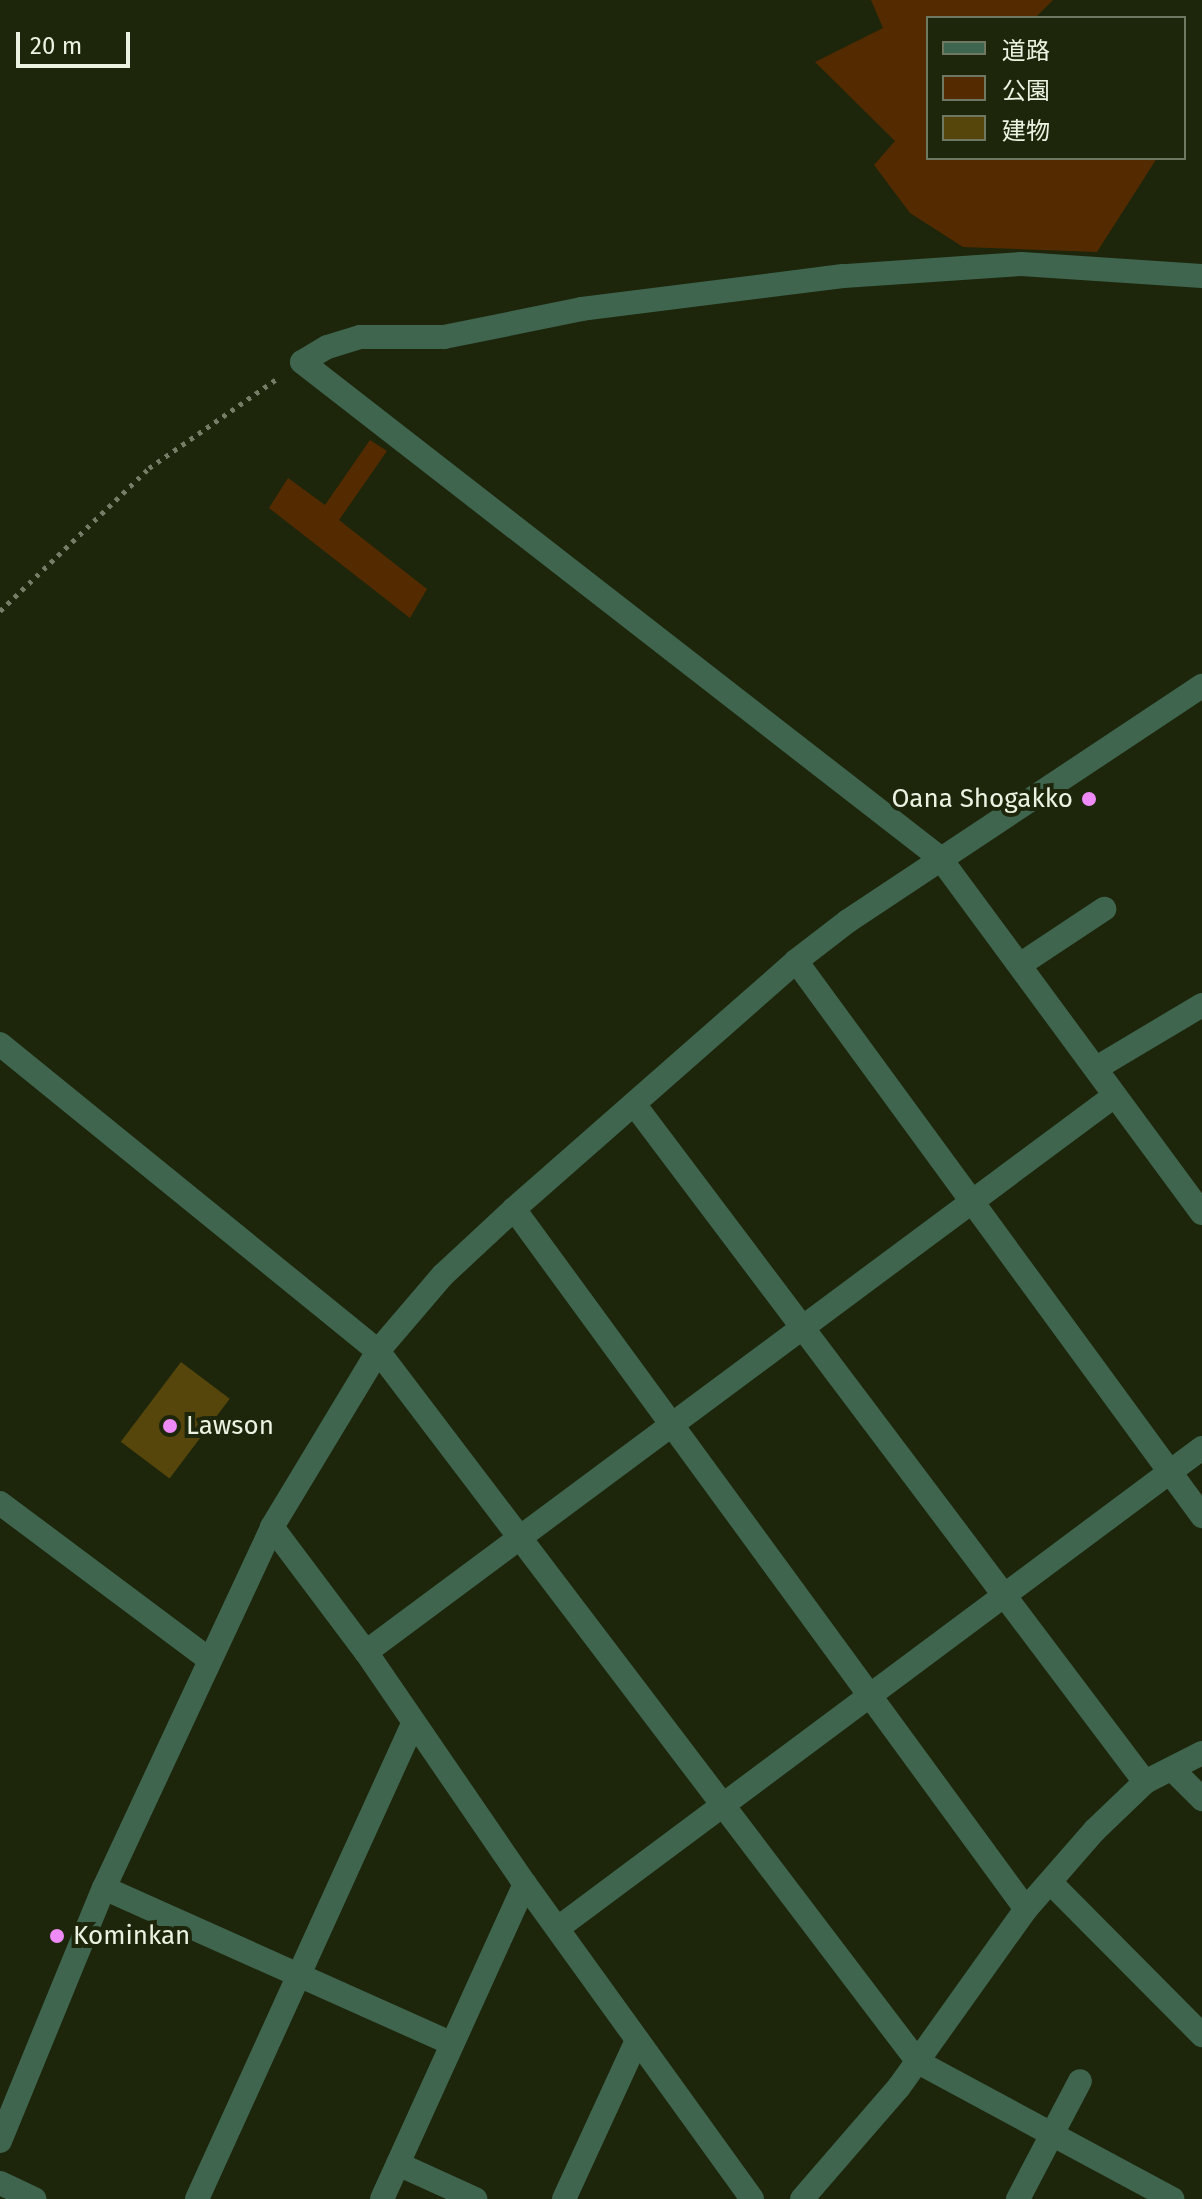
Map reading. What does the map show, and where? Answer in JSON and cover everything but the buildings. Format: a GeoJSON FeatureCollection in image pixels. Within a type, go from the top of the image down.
{"type":"FeatureCollection","features":[{"type":"Feature","properties":{"kind":"street"},"geometry":{"type":"LineString","coordinates":[[1200,1205],[1114,1096],[1098,1067],[940,858],[302,362],[327,347],[360,337],[444,337],[582,309],[843,276],[1008,264],[1202,276]]}},
{"type":"Feature","properties":{"kind":"street"},"geometry":{"type":"LineString","coordinates":[[0,2141],[104,1888],[272,1527],[378,1351],[443,1275],[796,961],[940,858],[1202,686]]}},
{"type":"Feature","properties":{"kind":"street"},"geometry":{"type":"LineString","coordinates":[[1021,964],[1104,909]]}},
{"type":"Feature","properties":{"kind":"street"},"geometry":{"type":"LineString","coordinates":[[796,961],[1202,1516]]}},
{"type":"Feature","properties":{"kind":"street"},"geometry":{"type":"LineString","coordinates":[[1098,1067],[1202,1005]]}},
{"type":"Feature","properties":{"kind":"street"},"geometry":{"type":"LineString","coordinates":[[0,1044],[378,1351],[918,2062],[1172,2199]]}},
{"type":"Feature","properties":{"kind":"street"},"geometry":{"type":"LineString","coordinates":[[366,1652],[523,1539],[1114,1096]]}},
{"type":"Feature","properties":{"kind":"street"},"geometry":{"type":"LineString","coordinates":[[634,1104],[806,1327],[1145,1782]]}},
{"type":"Feature","properties":{"kind":"street"},"geometry":{"type":"LineString","coordinates":[[514,1209],[1026,1909]]}},
{"type":"Feature","properties":{"kind":"street"},"geometry":{"type":"LineString","coordinates":[[558,1928],[724,1808],[869,1695],[1007,1596],[1202,1448]]}},
{"type":"Feature","properties":{"kind":"street"},"geometry":{"type":"LineString","coordinates":[[0,1503],[210,1660]]}},
{"type":"Feature","properties":{"kind":"street"},"geometry":{"type":"LineString","coordinates":[[272,1527],[366,1652],[525,1884],[752,2199]]}},
{"type":"Feature","properties":{"kind":"street"},"geometry":{"type":"LineString","coordinates":[[197,2199],[301,1977],[413,1724]]}},
{"type":"Feature","properties":{"kind":"street"},"geometry":{"type":"LineString","coordinates":[[802,2199],[918,2062],[1026,1909],[1050,1882],[1145,1782],[1174,1771],[1202,1753]]}},
{"type":"Feature","properties":{"kind":"street"},"geometry":{"type":"LineString","coordinates":[[1174,1771],[1202,1799]]}},
{"type":"Feature","properties":{"kind":"street"},"geometry":{"type":"LineString","coordinates":[[1050,1882],[1202,2035]]}},
{"type":"Feature","properties":{"kind":"street"},"geometry":{"type":"LineString","coordinates":[[382,2199],[525,1884]]}},
{"type":"Feature","properties":{"kind":"street"},"geometry":{"type":"LineString","coordinates":[[104,1888],[451,2043]]}},
{"type":"Feature","properties":{"kind":"street"},"geometry":{"type":"LineString","coordinates":[[564,2199],[637,2040]]}},
{"type":"Feature","properties":{"kind":"street"},"geometry":{"type":"LineString","coordinates":[[1018,2199],[1080,2081]]}},
{"type":"Feature","properties":{"kind":"street"},"geometry":{"type":"LineString","coordinates":[[398,2164],[475,2199]]}},
{"type":"Feature","properties":{"kind":"street"},"geometry":{"type":"LineString","coordinates":[[0,2183],[35,2199]]}},
{"type":"Feature","properties":{"kind":"path"},"geometry":{"type":"LineString","coordinates":[[0,611],[149,468],[302,362]]}},
{"type":"Feature","properties":{"kind":"green space"},"geometry":{"type":"Polygon","coordinates":[[[871,0],[1053,0],[1037,16],[926,16],[926,160],[1156,160],[1097,252],[963,247],[910,213],[874,165],[895,141],[815,62],[883,28],[871,0]]]}},
{"type":"Feature","properties":{"kind":"green space"},"geometry":{"type":"Polygon","coordinates":[[[370,440],[387,451],[339,520],[427,589],[410,618],[269,508],[288,478],[325,505],[370,440]]]}},
{"type":"Feature","properties":{"kind":"place","name":"Oana Shogakko"},"geometry":{"type":"Point","coordinates":[1089,799]}},
{"type":"Feature","properties":{"kind":"place","name":"Lawson"},"geometry":{"type":"Point","coordinates":[170,1426]}},
{"type":"Feature","properties":{"kind":"place","name":"Kominkan"},"geometry":{"type":"Point","coordinates":[57,1936]}}]}
